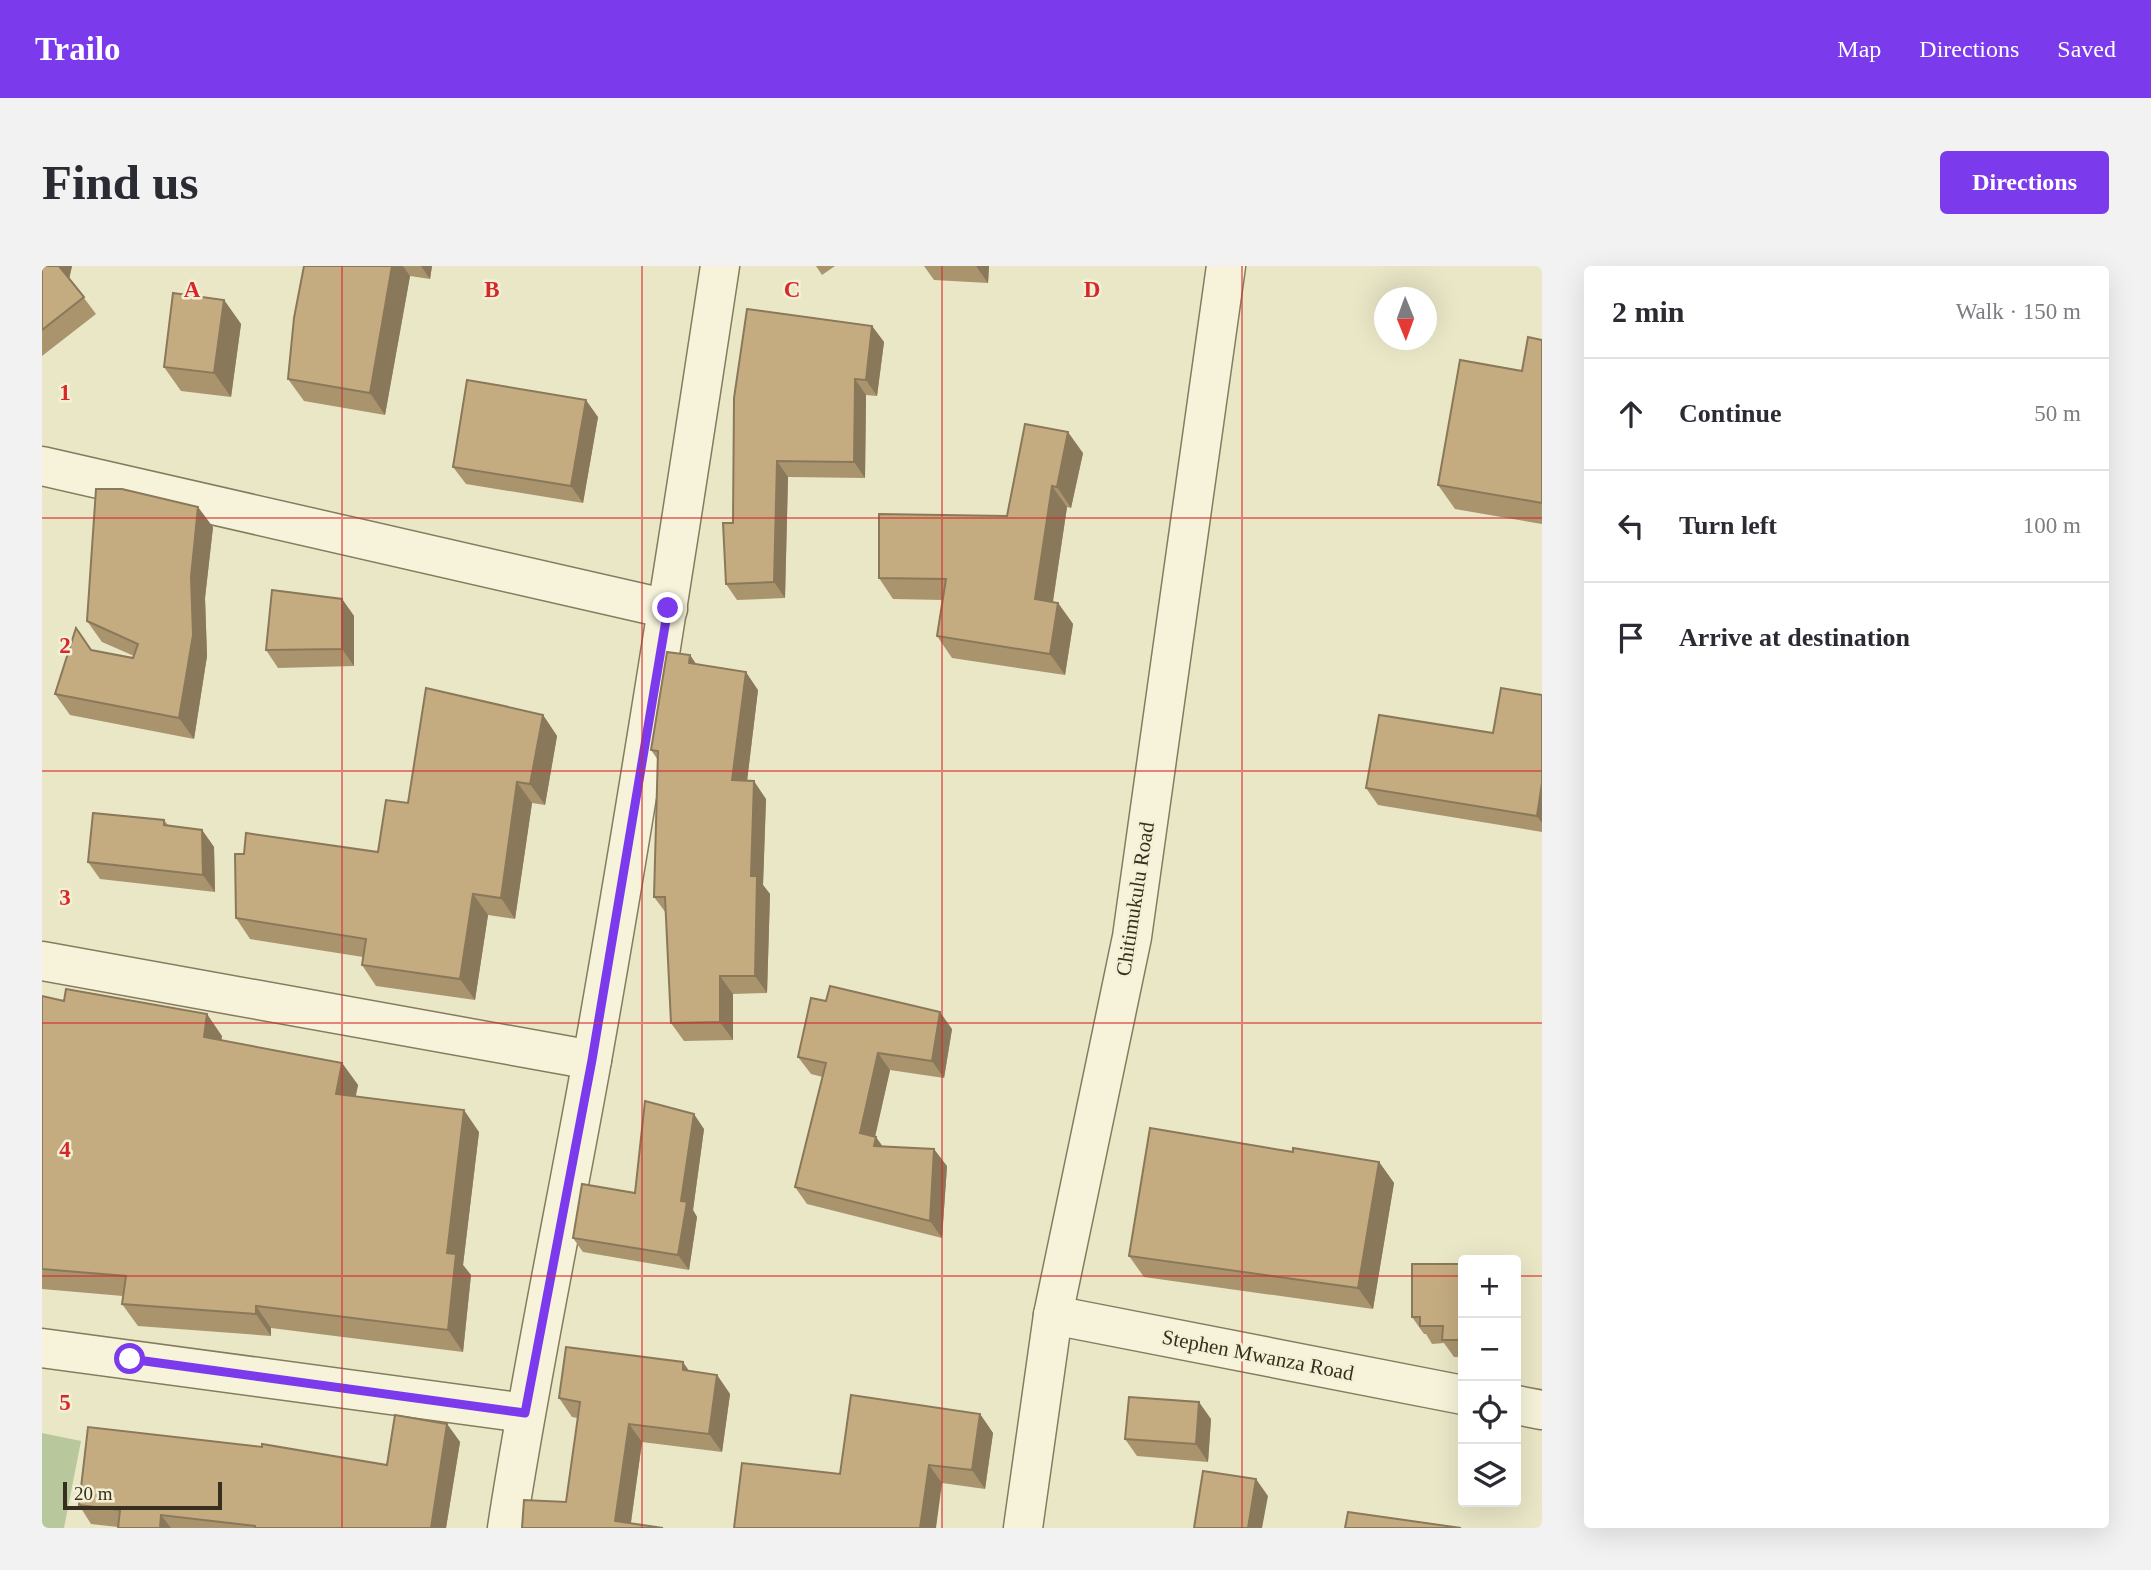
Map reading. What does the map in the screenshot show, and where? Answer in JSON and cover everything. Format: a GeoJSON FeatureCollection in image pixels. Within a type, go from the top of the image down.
{"type":"FeatureCollection","features":[{"type":"Feature","properties":{"kind":"street"},"geometry":{"type":"LineString","coordinates":[[508,1528],[525,1413],[592,1060],[668,608],[720,266]]}},
{"type":"Feature","properties":{"kind":"street","name":"Chitimukulu Road"},"geometry":{"type":"LineString","coordinates":[[1023,1528],[1053,1315],[1132,937],[1226,266]]}},
{"type":"Feature","properties":{"kind":"street"},"geometry":{"type":"LineString","coordinates":[[42,466],[668,608]]}},
{"type":"Feature","properties":{"kind":"street"},"geometry":{"type":"LineString","coordinates":[[42,961],[592,1060]]}},
{"type":"Feature","properties":{"kind":"street","name":"Stephen Mwanza Road"},"geometry":{"type":"LineString","coordinates":[[1053,1315],[1458,1394]]}},
{"type":"Feature","properties":{"kind":"street"},"geometry":{"type":"LineString","coordinates":[[42,1348],[525,1413]]}},
{"type":"Feature","properties":{"kind":"street"},"geometry":{"type":"LineString","coordinates":[[1521,1406],[1542,1410]]}},
{"type":"Feature","properties":{"kind":"green space"},"geometry":{"type":"Polygon","coordinates":[[[42,1433],[81,1441],[64,1528],[42,1528],[42,1433]]]}},
{"type":"Feature","properties":{"kind":"building"},"geometry":{"type":"Polygon","coordinates":[[[42,266],[59,266],[84,297],[42,330],[42,266]]]}},
{"type":"Feature","properties":{"kind":"building"},"geometry":{"type":"Polygon","coordinates":[[[304,266],[392,266],[370,393],[288,379],[294,318],[304,266]]]}},
{"type":"Feature","properties":{"kind":"building"},"geometry":{"type":"Polygon","coordinates":[[[173,293],[224,300],[214,373],[164,367],[173,293]]]}},
{"type":"Feature","properties":{"kind":"building"},"geometry":{"type":"Polygon","coordinates":[[[747,309],[872,326],[866,380],[855,379],[854,462],[777,461],[774,582],[726,584],[723,523],[733,523],[734,398],[747,309]]]}},
{"type":"Feature","properties":{"kind":"building"},"geometry":{"type":"Polygon","coordinates":[[[1528,337],[1542,340],[1542,503],[1438,485],[1460,360],[1522,371],[1528,337]]]}},
{"type":"Feature","properties":{"kind":"building"},"geometry":{"type":"Polygon","coordinates":[[[467,380],[586,400],[571,486],[453,467],[467,380]]]}},
{"type":"Feature","properties":{"kind":"building"},"geometry":{"type":"Polygon","coordinates":[[[1025,424],[1068,432],[1057,487],[1052,486],[1035,599],[1058,603],[1050,654],[937,636],[946,579],[879,578],[879,514],[1007,516],[1025,424]]]}},
{"type":"Feature","properties":{"kind":"building"},"geometry":{"type":"Polygon","coordinates":[[[96,489],[122,489],[198,507],[191,577],[193,635],[179,718],[55,694],[76,628],[91,650],[133,658],[138,644],[87,621],[96,489]]]}},
{"type":"Feature","properties":{"kind":"building"},"geometry":{"type":"Polygon","coordinates":[[[272,590],[342,599],[342,649],[266,650],[272,590]]]}},
{"type":"Feature","properties":{"kind":"building"},"geometry":{"type":"Polygon","coordinates":[[[667,652],[690,655],[689,663],[746,672],[732,780],[754,781],[751,876],[757,876],[755,976],[720,976],[720,1022],[671,1023],[665,897],[654,897],[658,751],[651,750],[667,652]]]}},
{"type":"Feature","properties":{"kind":"building"},"geometry":{"type":"Polygon","coordinates":[[[426,688],[543,715],[530,784],[517,782],[501,898],[473,894],[460,979],[362,965],[366,939],[236,918],[235,854],[244,854],[246,833],[378,852],[386,800],[408,803],[426,688]]]}},
{"type":"Feature","properties":{"kind":"building"},"geometry":{"type":"Polygon","coordinates":[[[1501,688],[1542,695],[1542,783],[1537,816],[1366,788],[1379,715],[1493,733],[1501,688]]]}},
{"type":"Feature","properties":{"kind":"building"},"geometry":{"type":"Polygon","coordinates":[[[93,813],[164,820],[164,825],[202,830],[203,875],[88,862],[93,813]]]}},
{"type":"Feature","properties":{"kind":"building"},"geometry":{"type":"Polygon","coordinates":[[[830,986],[940,1012],[932,1061],[878,1053],[860,1133],[876,1137],[874,1146],[934,1149],[930,1221],[795,1187],[826,1063],[798,1057],[811,998],[826,1001],[830,986]]]}},
{"type":"Feature","properties":{"kind":"building"},"geometry":{"type":"Polygon","coordinates":[[[66,989],[207,1014],[204,1037],[342,1063],[336,1094],[464,1110],[447,1253],[456,1254],[448,1330],[256,1306],[256,1314],[122,1304],[126,1276],[42,1269],[42,996],[64,1001],[66,989]]]}},
{"type":"Feature","properties":{"kind":"building"},"geometry":{"type":"Polygon","coordinates":[[[645,1101],[694,1114],[681,1201],[687,1202],[678,1255],[573,1238],[582,1184],[635,1193],[645,1101]]]}},
{"type":"Feature","properties":{"kind":"building"},"geometry":{"type":"Polygon","coordinates":[[[1150,1128],[1293,1152],[1293,1148],[1379,1162],[1358,1288],[1129,1256],[1150,1128]]]}},
{"type":"Feature","properties":{"kind":"building"},"geometry":{"type":"Polygon","coordinates":[[[1412,1264],[1458,1264],[1458,1340],[1442,1340],[1443,1326],[1420,1326],[1420,1317],[1412,1317],[1412,1264]]]}},
{"type":"Feature","properties":{"kind":"building"},"geometry":{"type":"Polygon","coordinates":[[[566,1347],[683,1362],[683,1370],[717,1375],[709,1434],[629,1424],[615,1521],[663,1528],[522,1528],[524,1500],[566,1502],[580,1402],[559,1398],[566,1347]]]}},
{"type":"Feature","properties":{"kind":"building"},"geometry":{"type":"Polygon","coordinates":[[[851,1395],[980,1414],[972,1470],[929,1465],[920,1528],[734,1528],[742,1463],[840,1474],[851,1395]]]}},
{"type":"Feature","properties":{"kind":"building"},"geometry":{"type":"Polygon","coordinates":[[[1129,1397],[1199,1402],[1196,1444],[1125,1439],[1129,1397]]]}},
{"type":"Feature","properties":{"kind":"building"},"geometry":{"type":"Polygon","coordinates":[[[395,1415],[447,1424],[431,1528],[255,1528],[161,1515],[160,1528],[118,1528],[120,1510],[79,1505],[88,1427],[262,1447],[262,1444],[387,1465],[395,1415]]]}},
{"type":"Feature","properties":{"kind":"building"},"geometry":{"type":"Polygon","coordinates":[[[1203,1471],[1256,1479],[1248,1528],[1194,1528],[1203,1471]]]}},
{"type":"Feature","properties":{"kind":"building"},"geometry":{"type":"Polygon","coordinates":[[[1348,1512],[1461,1528],[1345,1528],[1348,1512]]]}},
{"type":"Feature","properties":{"kind":"route"},"geometry":{"type":"LineString","coordinates":[[130,1359],[525,1413],[592,1060],[668,608]]}}]}
